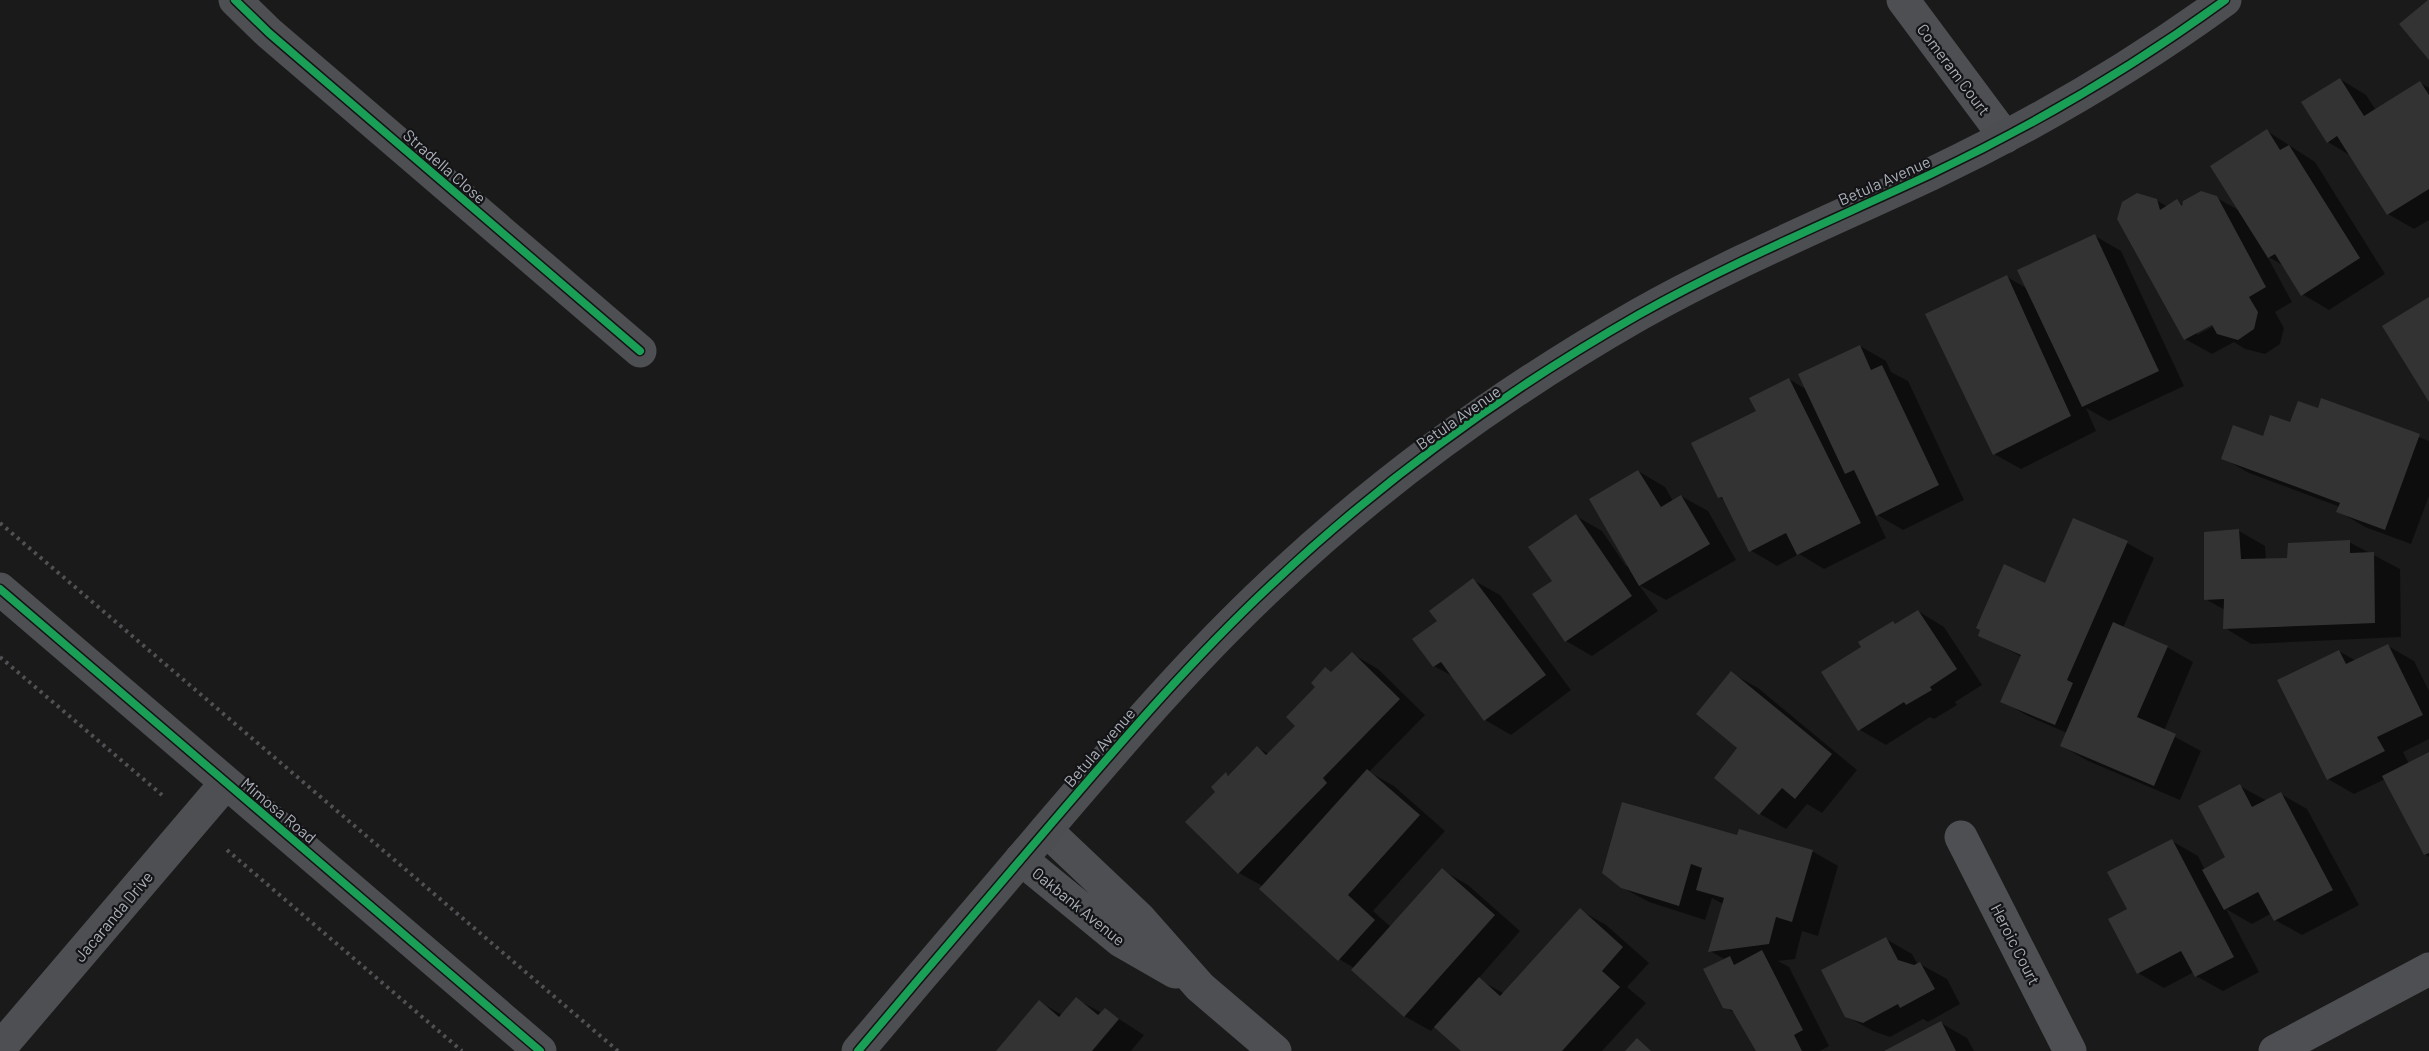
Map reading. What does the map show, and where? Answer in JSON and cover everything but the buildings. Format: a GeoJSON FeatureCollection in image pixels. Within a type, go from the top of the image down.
{"type":"FeatureCollection","features":[{"type":"Feature","properties":{"kind":"street","name":"Stradella Close"},"geometry":{"type":"LineString","coordinates":[[235,0],[269,33],[640,351]]}},
{"type":"Feature","properties":{"kind":"street","name":"Comeram Court"},"geometry":{"type":"LineString","coordinates":[[1903,0],[2005,137]]}},
{"type":"Feature","properties":{"kind":"street","name":"Betula Avenue"},"geometry":{"type":"LineString","coordinates":[[858,1051],[1147,712],[1270,585],[1399,476],[1489,410],[1640,315],[1739,263],[2005,137],[2096,85],[2186,28],[2225,0]]}},
{"type":"Feature","properties":{"kind":"street","name":"Mimosa Road"},"geometry":{"type":"LineString","coordinates":[[0,589],[540,1051]]}},
{"type":"Feature","properties":{"kind":"street","name":"Jacaranda Drive"},"geometry":{"type":"LineString","coordinates":[[0,1048],[226,783]]}},
{"type":"Feature","properties":{"kind":"street","name":"Oakbank Avenue"},"geometry":{"type":"LineString","coordinates":[[1046,830],[1139,918],[1200,987],[1275,1051]]}},
{"type":"Feature","properties":{"kind":"street","name":"Heroic Court"},"geometry":{"type":"LineString","coordinates":[[1961,837],[2070,1051]]}},
{"type":"Feature","properties":{"kind":"street","name":"Oakbank Avenue"},"geometry":{"type":"LineString","coordinates":[[1021,859],[1120,941],[1200,987]]}},
{"type":"Feature","properties":{"kind":"street"},"geometry":{"type":"LineString","coordinates":[[2275,1051],[2429,969]]}},
{"type":"Feature","properties":{"kind":"path"},"geometry":{"type":"LineString","coordinates":[[0,523],[618,1051]]}},
{"type":"Feature","properties":{"kind":"path"},"geometry":{"type":"LineString","coordinates":[[0,657],[462,1051]]}},
{"type":"Feature","properties":{"kind":"cycle path"},"geometry":{"type":"LineString","coordinates":[[235,0],[269,33],[640,351]]}},
{"type":"Feature","properties":{"kind":"cycle path"},"geometry":{"type":"LineString","coordinates":[[858,1051],[1104,762],[1185,671],[1271,585],[1356,509],[1401,474],[1493,406],[1638,315],[1746,259],[1931,174],[2007,136],[2119,72],[2225,0]]}},
{"type":"Feature","properties":{"kind":"cycle path"},"geometry":{"type":"LineString","coordinates":[[0,589],[540,1051]]}}]}
